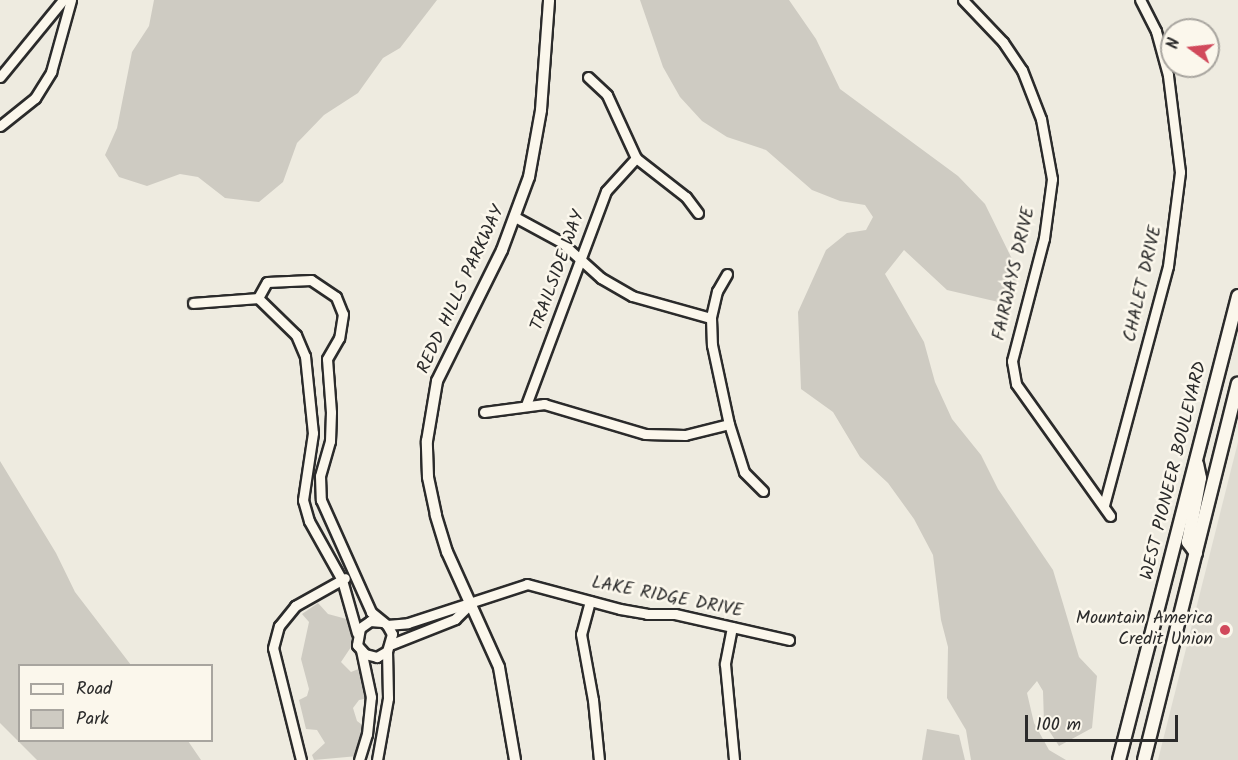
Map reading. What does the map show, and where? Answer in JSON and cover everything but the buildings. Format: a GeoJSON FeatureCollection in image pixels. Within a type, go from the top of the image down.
{"type":"FeatureCollection","features":[{"type":"Feature","properties":{"kind":"main road","name":"WEST PIONEER BOULEVARD"},"geometry":{"type":"LineString","coordinates":[[1119,760],[1238,296]]}},
{"type":"Feature","properties":{"kind":"main road"},"geometry":{"type":"LineString","coordinates":[[1144,760],[1238,384]]}},
{"type":"Feature","properties":{"kind":"main road"},"geometry":{"type":"LineString","coordinates":[[1196,460],[1200,478],[1188,542],[1196,554]]}},
{"type":"Feature","properties":{"kind":"street"},"geometry":{"type":"LineString","coordinates":[[0,76],[63,0]]}},
{"type":"Feature","properties":{"kind":"street"},"geometry":{"type":"LineString","coordinates":[[0,126],[35,98],[51,72],[71,0]]}},
{"type":"Feature","properties":{"kind":"street","name":"REDD HILLS PARKWAY"},"geometry":{"type":"LineString","coordinates":[[515,760],[499,667],[447,552],[436,515],[428,477],[430,411],[449,354],[515,218],[529,177],[541,110],[549,0]]}},
{"type":"Feature","properties":{"kind":"street","name":"FAIRWAYS DRIVE"},"geometry":{"type":"LineString","coordinates":[[963,0],[1003,42],[1022,70],[1041,119],[1052,178],[1044,238],[1012,361],[1016,384],[1110,516]]}},
{"type":"Feature","properties":{"kind":"street","name":"CHALET DRIVE"},"geometry":{"type":"LineString","coordinates":[[1104,505],[1168,266],[1180,172],[1168,75],[1156,31],[1140,0]]}},
{"type":"Feature","properties":{"kind":"street"},"geometry":{"type":"LineString","coordinates":[[588,76],[607,95],[636,158],[686,196],[698,213]]}},
{"type":"Feature","properties":{"kind":"street","name":"TRAILSIDE WAY"},"geometry":{"type":"LineString","coordinates":[[526,405],[583,261],[606,191],[636,158]]}},
{"type":"Feature","properties":{"kind":"street"},"geometry":{"type":"LineString","coordinates":[[515,218],[561,242],[601,278],[632,296],[711,318]]}},
{"type":"Feature","properties":{"kind":"street"},"geometry":{"type":"LineString","coordinates":[[727,274],[717,291],[711,318],[712,345],[729,424],[744,472],[763,491]]}},
{"type":"Feature","properties":{"kind":"street"},"geometry":{"type":"LineString","coordinates":[[258,297],[267,282],[311,280],[336,297],[343,314],[339,338],[327,359],[331,412],[330,441],[320,476],[321,500],[371,612],[384,624],[389,648],[388,698],[377,760]]}},
{"type":"Feature","properties":{"kind":"street"},"geometry":{"type":"LineString","coordinates":[[194,303],[258,297]]}},
{"type":"Feature","properties":{"kind":"street"},"geometry":{"type":"LineString","coordinates":[[258,297],[296,335],[305,356],[313,433],[303,501],[309,522],[342,580],[361,650],[371,697],[359,760]]}},
{"type":"Feature","properties":{"kind":"street"},"geometry":{"type":"LineString","coordinates":[[484,412],[544,404],[645,434],[685,435],[729,424]]}},
{"type":"Feature","properties":{"kind":"street"},"geometry":{"type":"LineString","coordinates":[[301,760],[273,648],[279,626],[295,606],[355,573]]}},
{"type":"Feature","properties":{"kind":"street","name":"LAKE RIDGE DRIVE"},"geometry":{"type":"LineString","coordinates":[[384,624],[408,623],[527,584],[647,614],[675,614],[789,640]]}},
{"type":"Feature","properties":{"kind":"street"},"geometry":{"type":"LineString","coordinates":[[590,601],[581,634],[593,700],[598,760]]}},
{"type":"Feature","properties":{"kind":"street"},"geometry":{"type":"LineString","coordinates":[[361,650],[377,657],[389,648],[455,619],[471,603]]}},
{"type":"Feature","properties":{"kind":"street"},"geometry":{"type":"LineString","coordinates":[[357,633],[364,624],[384,624]]}},
{"type":"Feature","properties":{"kind":"street"},"geometry":{"type":"LineString","coordinates":[[732,627],[725,664],[734,760]]}},
{"type":"Feature","properties":{"kind":"shaded area"},"geometry":{"type":"Polygon","coordinates":[[[1238,442],[1238,760],[1158,760],[1238,442]]]}},
{"type":"Feature","properties":{"kind":"green space"},"geometry":{"type":"Polygon","coordinates":[[[154,0],[437,0],[400,48],[383,58],[358,93],[324,115],[297,143],[283,182],[259,202],[225,198],[198,177],[180,174],[147,186],[119,177],[105,155],[117,128],[132,52],[149,26],[154,0]]]}},
{"type":"Feature","properties":{"kind":"green space"},"geometry":{"type":"Polygon","coordinates":[[[640,0],[789,0],[816,39],[840,89],[958,176],[985,204],[1012,259],[1017,282],[1007,304],[947,290],[904,250],[885,274],[924,342],[935,382],[952,419],[981,455],[998,489],[1053,570],[1079,657],[1097,676],[1092,728],[1059,746],[1044,723],[1043,691],[1037,681],[1027,693],[1034,723],[1049,750],[1066,760],[971,760],[966,730],[947,698],[948,647],[941,620],[933,555],[914,519],[888,483],[860,457],[833,412],[801,389],[798,312],[826,250],[847,233],[866,230],[873,217],[865,205],[840,201],[812,190],[766,150],[727,137],[702,121],[680,97],[663,67],[640,0]]]}},
{"type":"Feature","properties":{"kind":"green space"},"geometry":{"type":"Polygon","coordinates":[[[0,461],[56,553],[75,592],[130,664],[18,664],[18,741],[0,723],[0,461]]]}},
{"type":"Feature","properties":{"kind":"green space"},"geometry":{"type":"Polygon","coordinates":[[[318,603],[328,614],[354,621],[351,647],[341,662],[351,672],[361,668],[368,698],[359,700],[353,708],[357,721],[365,727],[358,756],[314,760],[312,755],[325,743],[317,730],[306,729],[299,700],[307,696],[309,689],[301,659],[309,622],[302,614],[318,603]]]}},
{"type":"Feature","properties":{"kind":"green space"},"geometry":{"type":"Polygon","coordinates":[[[927,729],[959,735],[965,760],[922,760],[927,729]]]}},
{"type":"Feature","properties":{"kind":"green space"},"geometry":{"type":"Polygon","coordinates":[[[19,742],[189,742],[201,760],[37,760],[19,742]]]}},
{"type":"Feature","properties":{"kind":"place","name":"Mountain America Credit Union"},"geometry":{"type":"Point","coordinates":[1225,630]}}]}
